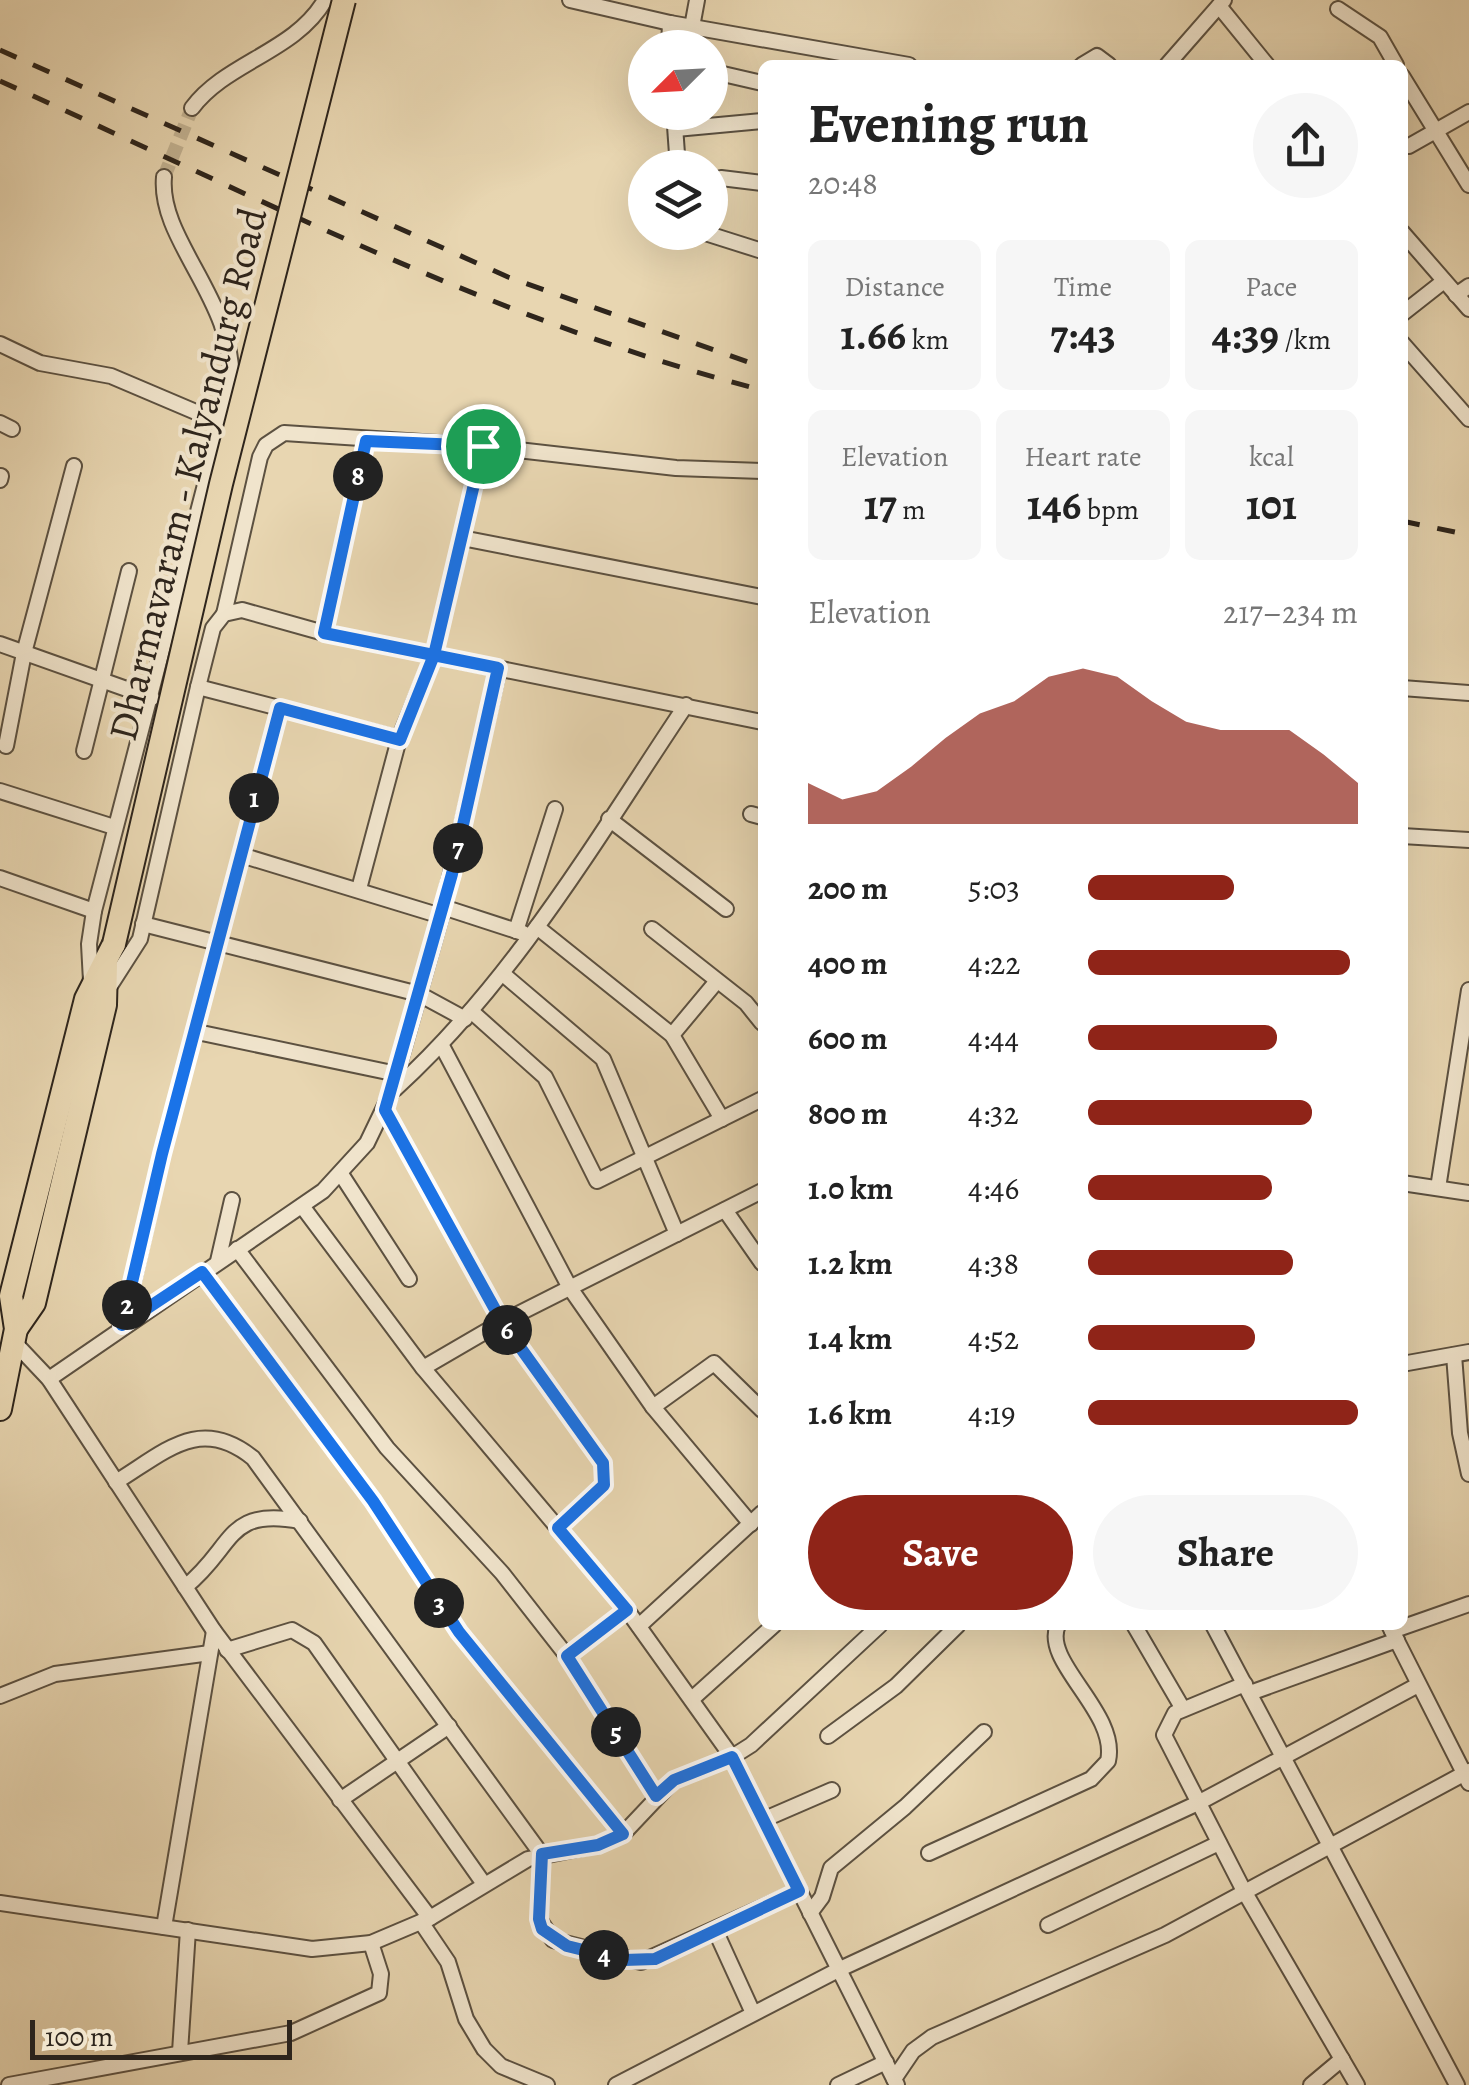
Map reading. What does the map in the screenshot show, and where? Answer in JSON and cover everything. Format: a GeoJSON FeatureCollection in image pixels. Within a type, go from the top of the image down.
{"type":"FeatureCollection","features":[{"type":"Feature","properties":{"kind":"main road","name":"Dharmavaram - Kalyandurg Road"},"geometry":{"type":"LineString","coordinates":[[0,1406],[15,1336],[34,1303],[105,970],[221,484],[344,0]]}},
{"type":"Feature","properties":{"kind":"main road","name":"Dharmavaram - Kalyandurg Road"},"geometry":{"type":"LineString","coordinates":[[15,1336],[6,1293],[105,970]]}},
{"type":"Feature","properties":{"kind":"street"},"geometry":{"type":"LineString","coordinates":[[192,108],[211,88],[304,26],[325,0]]}},
{"type":"Feature","properties":{"kind":"street"},"geometry":{"type":"LineString","coordinates":[[570,0],[863,60]]}},
{"type":"Feature","properties":{"kind":"street"},"geometry":{"type":"LineString","coordinates":[[692,27],[697,0]]}},
{"type":"Feature","properties":{"kind":"street"},"geometry":{"type":"LineString","coordinates":[[1171,60],[1221,3],[1263,60]]}},
{"type":"Feature","properties":{"kind":"street"},"geometry":{"type":"LineString","coordinates":[[1338,9],[1380,37],[1393,60]]}},
{"type":"Feature","properties":{"kind":"street"},"geometry":{"type":"LineString","coordinates":[[670,23],[670,30]]}},
{"type":"Feature","properties":{"kind":"street"},"geometry":{"type":"LineString","coordinates":[[728,75],[758,82]]}},
{"type":"Feature","properties":{"kind":"street"},"geometry":{"type":"LineString","coordinates":[[1408,86],[1469,185]]}},
{"type":"Feature","properties":{"kind":"street"},"geometry":{"type":"LineString","coordinates":[[1409,146],[1469,112]]}},
{"type":"Feature","properties":{"kind":"street"},"geometry":{"type":"LineString","coordinates":[[728,124],[758,121]]}},
{"type":"Feature","properties":{"kind":"street"},"geometry":{"type":"LineString","coordinates":[[164,178],[166,204],[227,336],[232,370],[224,424],[94,911],[89,944],[105,970],[128,963],[143,924],[213,628],[224,614],[266,445],[295,431],[366,441],[483,446],[633,464],[758,471]]}},
{"type":"Feature","properties":{"kind":"street"},"geometry":{"type":"LineString","coordinates":[[728,179],[758,183]]}},
{"type":"Feature","properties":{"kind":"street"},"geometry":{"type":"LineString","coordinates":[[1408,239],[1444,280],[1462,291],[1469,309]]}},
{"type":"Feature","properties":{"kind":"street"},"geometry":{"type":"LineString","coordinates":[[728,240],[758,250]]}},
{"type":"Feature","properties":{"kind":"street"},"geometry":{"type":"LineString","coordinates":[[1408,309],[1444,280]]}},
{"type":"Feature","properties":{"kind":"street"},"geometry":{"type":"LineString","coordinates":[[0,344],[40,363],[111,376],[224,424]]}},
{"type":"Feature","properties":{"kind":"street"},"geometry":{"type":"LineString","coordinates":[[1408,350],[1469,418]]}},
{"type":"Feature","properties":{"kind":"street"},"geometry":{"type":"LineString","coordinates":[[324,633],[366,441]]}},
{"type":"Feature","properties":{"kind":"street"},"geometry":{"type":"LineString","coordinates":[[360,889],[400,740],[434,655],[483,446]]}},
{"type":"Feature","properties":{"kind":"street"},"geometry":{"type":"LineString","coordinates":[[6,746],[24,653],[74,466]]}},
{"type":"Feature","properties":{"kind":"street"},"geometry":{"type":"LineString","coordinates":[[462,538],[758,596]]}},
{"type":"Feature","properties":{"kind":"street"},"geometry":{"type":"LineString","coordinates":[[84,751],[129,572]]}},
{"type":"Feature","properties":{"kind":"street"},"geometry":{"type":"LineString","coordinates":[[224,614],[242,610],[324,633],[758,721]]}},
{"type":"Feature","properties":{"kind":"street"},"geometry":{"type":"LineString","coordinates":[[0,644],[152,698]]}},
{"type":"Feature","properties":{"kind":"street"},"geometry":{"type":"LineString","coordinates":[[49,1379],[122,1325],[302,1206],[341,1174],[367,1143],[385,1110],[397,1074],[442,912],[498,668]]}},
{"type":"Feature","properties":{"kind":"street"},"geometry":{"type":"LineString","coordinates":[[198,687],[400,740]]}},
{"type":"Feature","properties":{"kind":"street"},"geometry":{"type":"LineString","coordinates":[[1408,688],[1469,692]]}},
{"type":"Feature","properties":{"kind":"street"},"geometry":{"type":"LineString","coordinates":[[391,1092],[442,1046],[503,974],[528,931],[686,705]]}},
{"type":"Feature","properties":{"kind":"street"},"geometry":{"type":"LineString","coordinates":[[122,1325],[162,1154],[280,708]]}},
{"type":"Feature","properties":{"kind":"street"},"geometry":{"type":"LineString","coordinates":[[0,792],[114,826]]}},
{"type":"Feature","properties":{"kind":"street"},"geometry":{"type":"LineString","coordinates":[[528,931],[555,809]]}},
{"type":"Feature","properties":{"kind":"street"},"geometry":{"type":"LineString","coordinates":[[609,819],[726,909]]}},
{"type":"Feature","properties":{"kind":"street"},"geometry":{"type":"LineString","coordinates":[[1408,836],[1469,840]]}},
{"type":"Feature","properties":{"kind":"street"},"geometry":{"type":"LineString","coordinates":[[241,854],[442,912],[528,931],[672,1034],[722,1118]]}},
{"type":"Feature","properties":{"kind":"street"},"geometry":{"type":"LineString","coordinates":[[0,878],[94,911]]}},
{"type":"Feature","properties":{"kind":"street"},"geometry":{"type":"LineString","coordinates":[[143,924],[419,994],[468,1015],[546,1078],[596,1181],[648,1159],[758,1101]]}},
{"type":"Feature","properties":{"kind":"street"},"geometry":{"type":"LineString","coordinates":[[652,930],[758,1016]]}},
{"type":"Feature","properties":{"kind":"street"},"geometry":{"type":"LineString","coordinates":[[503,974],[603,1059],[678,1234]]}},
{"type":"Feature","properties":{"kind":"street"},"geometry":{"type":"LineString","coordinates":[[672,1034],[718,981]]}},
{"type":"Feature","properties":{"kind":"street"},"geometry":{"type":"LineString","coordinates":[[1438,1188],[1469,990]]}},
{"type":"Feature","properties":{"kind":"street"},"geometry":{"type":"LineString","coordinates":[[197,1032],[397,1074]]}},
{"type":"Feature","properties":{"kind":"street"},"geometry":{"type":"LineString","coordinates":[[442,1046],[570,1288],[653,1407],[751,1524]]}},
{"type":"Feature","properties":{"kind":"street"},"geometry":{"type":"LineString","coordinates":[[385,1110],[502,1322],[598,1454],[606,1474],[597,1495],[558,1528]]}},
{"type":"Feature","properties":{"kind":"street"},"geometry":{"type":"LineString","coordinates":[[341,1174],[409,1278]]}},
{"type":"Feature","properties":{"kind":"street"},"geometry":{"type":"LineString","coordinates":[[1408,1185],[1469,1193]]}},
{"type":"Feature","properties":{"kind":"street"},"geometry":{"type":"LineString","coordinates":[[423,1368],[502,1322],[758,1192]]}},
{"type":"Feature","properties":{"kind":"street"},"geometry":{"type":"LineString","coordinates":[[218,1261],[232,1200]]}},
{"type":"Feature","properties":{"kind":"street"},"geometry":{"type":"LineString","coordinates":[[302,1206],[423,1368],[627,1610],[732,1757],[896,2082]]}},
{"type":"Feature","properties":{"kind":"street"},"geometry":{"type":"LineString","coordinates":[[726,1210],[758,1258]]}},
{"type":"Feature","properties":{"kind":"street"},"geometry":{"type":"LineString","coordinates":[[237,1249],[387,1448],[502,1573],[567,1656],[656,1796]]}},
{"type":"Feature","properties":{"kind":"street"},"geometry":{"type":"LineString","coordinates":[[202,1272],[366,1491],[459,1632],[623,1834]]}},
{"type":"Feature","properties":{"kind":"street"},"geometry":{"type":"LineString","coordinates":[[15,1336],[49,1379],[227,1650],[426,1920],[448,1962],[466,2019],[484,2050],[502,2066],[547,2085]]}},
{"type":"Feature","properties":{"kind":"street"},"geometry":{"type":"LineString","coordinates":[[1408,1363],[1462,1353],[1460,1433],[1469,1474]]}},
{"type":"Feature","properties":{"kind":"street"},"geometry":{"type":"LineString","coordinates":[[653,1407],[714,1363],[758,1406]]}},
{"type":"Feature","properties":{"kind":"street"},"geometry":{"type":"LineString","coordinates":[[116,1482],[174,1447],[216,1436],[253,1458],[542,1854],[539,1919],[553,1940],[641,1962],[716,1932],[799,1891]]}},
{"type":"Feature","properties":{"kind":"street"},"geometry":{"type":"LineString","coordinates":[[185,1587],[212,1564],[248,1520],[266,1515],[300,1521]]}},
{"type":"Feature","properties":{"kind":"street"},"geometry":{"type":"LineString","coordinates":[[639,1626],[758,1517]]}},
{"type":"Feature","properties":{"kind":"street"},"geometry":{"type":"LineString","coordinates":[[1408,1626],[1469,1604]]}},
{"type":"Feature","properties":{"kind":"street"},"geometry":{"type":"LineString","coordinates":[[567,1656],[627,1610]]}},
{"type":"Feature","properties":{"kind":"street"},"geometry":{"type":"LineString","coordinates":[[227,1650],[285,1630],[306,1636],[400,1759],[484,1884]]}},
{"type":"Feature","properties":{"kind":"street"},"geometry":{"type":"LineString","coordinates":[[692,1699],[768,1630]]}},
{"type":"Feature","properties":{"kind":"street"},"geometry":{"type":"LineString","coordinates":[[0,1902],[329,1950],[371,1944],[426,1920],[542,1854],[598,1845],[623,1834],[674,1780],[732,1757],[874,1630]]}},
{"type":"Feature","properties":{"kind":"street"},"geometry":{"type":"LineString","coordinates":[[828,1736],[896,1686],[953,1630]]}},
{"type":"Feature","properties":{"kind":"street"},"geometry":{"type":"LineString","coordinates":[[930,1853],[1091,1779],[1108,1761],[1106,1728],[1059,1652],[1056,1630]]}},
{"type":"Feature","properties":{"kind":"street"},"geometry":{"type":"LineString","coordinates":[[1137,1630],[1183,1709]]}},
{"type":"Feature","properties":{"kind":"street"},"geometry":{"type":"LineString","coordinates":[[1216,1630],[1457,2085]]}},
{"type":"Feature","properties":{"kind":"street"},"geometry":{"type":"LineString","coordinates":[[164,1927],[214,1631]]}},
{"type":"Feature","properties":{"kind":"street"},"geometry":{"type":"LineString","coordinates":[[896,2082],[914,2050],[932,2037],[1165,1935],[1244,1891],[1331,1844],[1467,1776],[1393,1632],[1247,1689],[1183,1709],[1170,1717],[1164,1735],[1244,1891],[1357,2085]]}},
{"type":"Feature","properties":{"kind":"street"},"geometry":{"type":"LineString","coordinates":[[0,1696],[55,1674],[210,1653]]}},
{"type":"Feature","properties":{"kind":"street"},"geometry":{"type":"LineString","coordinates":[[616,2085],[840,1969],[1198,1802],[1418,1684]]}},
{"type":"Feature","properties":{"kind":"street"},"geometry":{"type":"LineString","coordinates":[[340,1800],[448,1726]]}},
{"type":"Feature","properties":{"kind":"street"},"geometry":{"type":"LineString","coordinates":[[810,1913],[822,1897],[831,1868],[905,1808],[984,1732]]}},
{"type":"Feature","properties":{"kind":"street"},"geometry":{"type":"LineString","coordinates":[[765,1819],[832,1790]]}},
{"type":"Feature","properties":{"kind":"street"},"geometry":{"type":"LineString","coordinates":[[1048,1925],[1219,1842]]}},
{"type":"Feature","properties":{"kind":"street"},"geometry":{"type":"LineString","coordinates":[[180,2052],[188,1930]]}},
{"type":"Feature","properties":{"kind":"street"},"geometry":{"type":"LineString","coordinates":[[716,1932],[753,2013]]}},
{"type":"Feature","properties":{"kind":"street"},"geometry":{"type":"LineString","coordinates":[[8,2085],[291,2033],[372,1999],[382,1983],[371,1944]]}},
{"type":"Feature","properties":{"kind":"street"},"geometry":{"type":"LineString","coordinates":[[1311,2085],[1342,2059]]}},
{"type":"Feature","properties":{"kind":"street"},"geometry":{"type":"LineString","coordinates":[[838,2085],[886,2062]]}},
{"type":"Feature","properties":{"kind":"tunnel"},"geometry":{"type":"LineString","coordinates":[[164,177],[192,108]]}},
{"type":"Feature","properties":{"kind":"railway"},"geometry":{"type":"LineString","coordinates":[[0,50],[508,277],[758,366]]}},
{"type":"Feature","properties":{"kind":"railway"},"geometry":{"type":"LineString","coordinates":[[0,81],[470,292],[663,362],[758,389]]}},
{"type":"Feature","properties":{"kind":"railway"},"geometry":{"type":"LineString","coordinates":[[1408,522],[1469,535]]}},
{"type":"Feature","properties":{"kind":"route"},"geometry":{"type":"LineString","coordinates":[[483,446],[366,441],[324,633],[434,655],[498,668],[452,874],[385,1110],[502,1322],[603,1463],[604,1485],[558,1528],[627,1610],[567,1656],[656,1796],[674,1780],[732,1757],[746,1778],[799,1891],[716,1932],[641,1962],[567,1946],[542,1929],[542,1854],[598,1845],[623,1834],[459,1632],[373,1501],[202,1272],[122,1325],[162,1154],[280,708],[400,740],[434,655],[483,446]]}}]}
